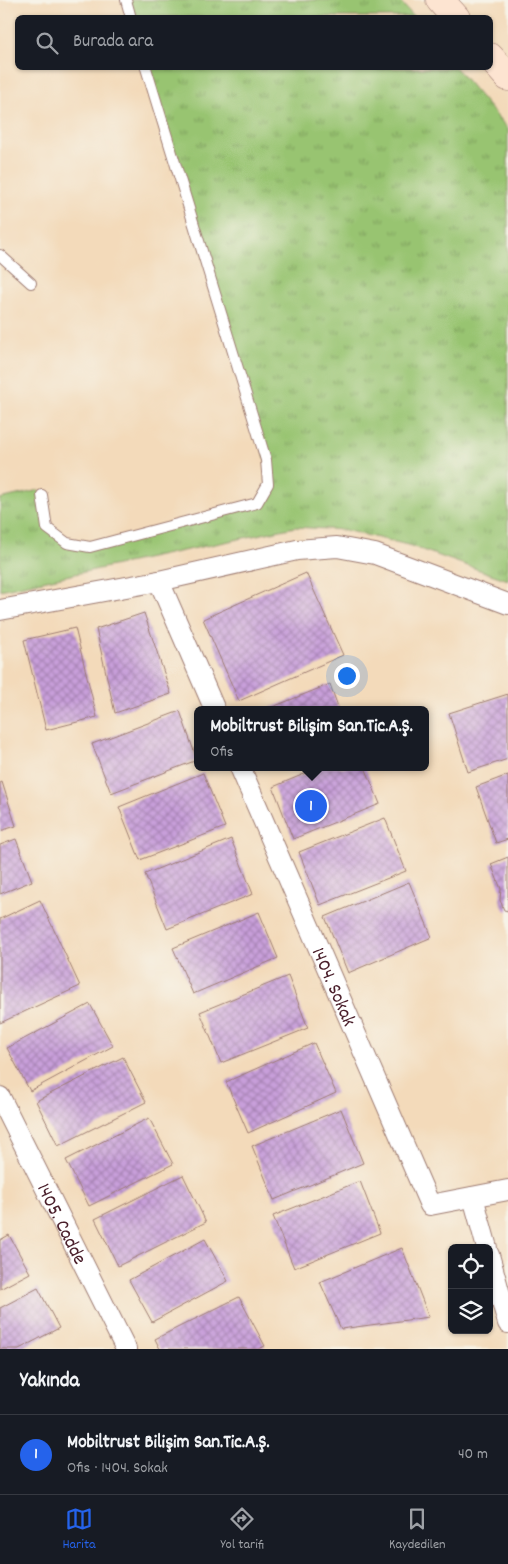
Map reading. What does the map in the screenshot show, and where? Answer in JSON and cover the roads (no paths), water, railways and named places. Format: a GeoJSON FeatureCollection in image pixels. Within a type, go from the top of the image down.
{"type":"FeatureCollection","features":[{"type":"Feature","properties":{"kind":"main road"},"geometry":{"type":"LineString","coordinates":[[440,0],[453,15]]}},
{"type":"Feature","properties":{"kind":"main road"},"geometry":{"type":"LineString","coordinates":[[493,60],[508,78]]}},
{"type":"Feature","properties":{"kind":"street"},"geometry":{"type":"LineString","coordinates":[[0,610],[159,581],[297,550],[337,546],[375,554],[508,604]]}},
{"type":"Feature","properties":{"kind":"street"},"geometry":{"type":"LineString","coordinates":[[159,581],[213,706]]}},
{"type":"Feature","properties":{"kind":"street","name":"1404. Sokak"},"geometry":{"type":"LineString","coordinates":[[242,771],[430,1205],[473,1197]]}},
{"type":"Feature","properties":{"kind":"street","name":"1405. Cadde"},"geometry":{"type":"LineString","coordinates":[[0,1096],[126,1349]]}},
{"type":"Feature","properties":{"kind":"street"},"geometry":{"type":"LineString","coordinates":[[486,1244],[473,1197],[508,1190]]}},
{"type":"Feature","properties":{"kind":"street"},"geometry":{"type":"LineString","coordinates":[[493,1269],[508,1323]]}},
{"type":"Feature","properties":{"kind":"lane"},"geometry":{"type":"LineString","coordinates":[[126,0],[130,15]]}},
{"type":"Feature","properties":{"kind":"lane"},"geometry":{"type":"LineString","coordinates":[[42,495],[47,528],[67,543],[90,547],[257,503],[268,484],[266,460],[147,70]]}},
{"type":"Feature","properties":{"kind":"lane"},"geometry":{"type":"LineString","coordinates":[[0,255],[31,283]]}},
{"type":"Feature","properties":{"kind":"place","name":"Mobiltrust Bilişim San.Tic.A.Ş."},"geometry":{"type":"Point","coordinates":[311,806]}}]}
